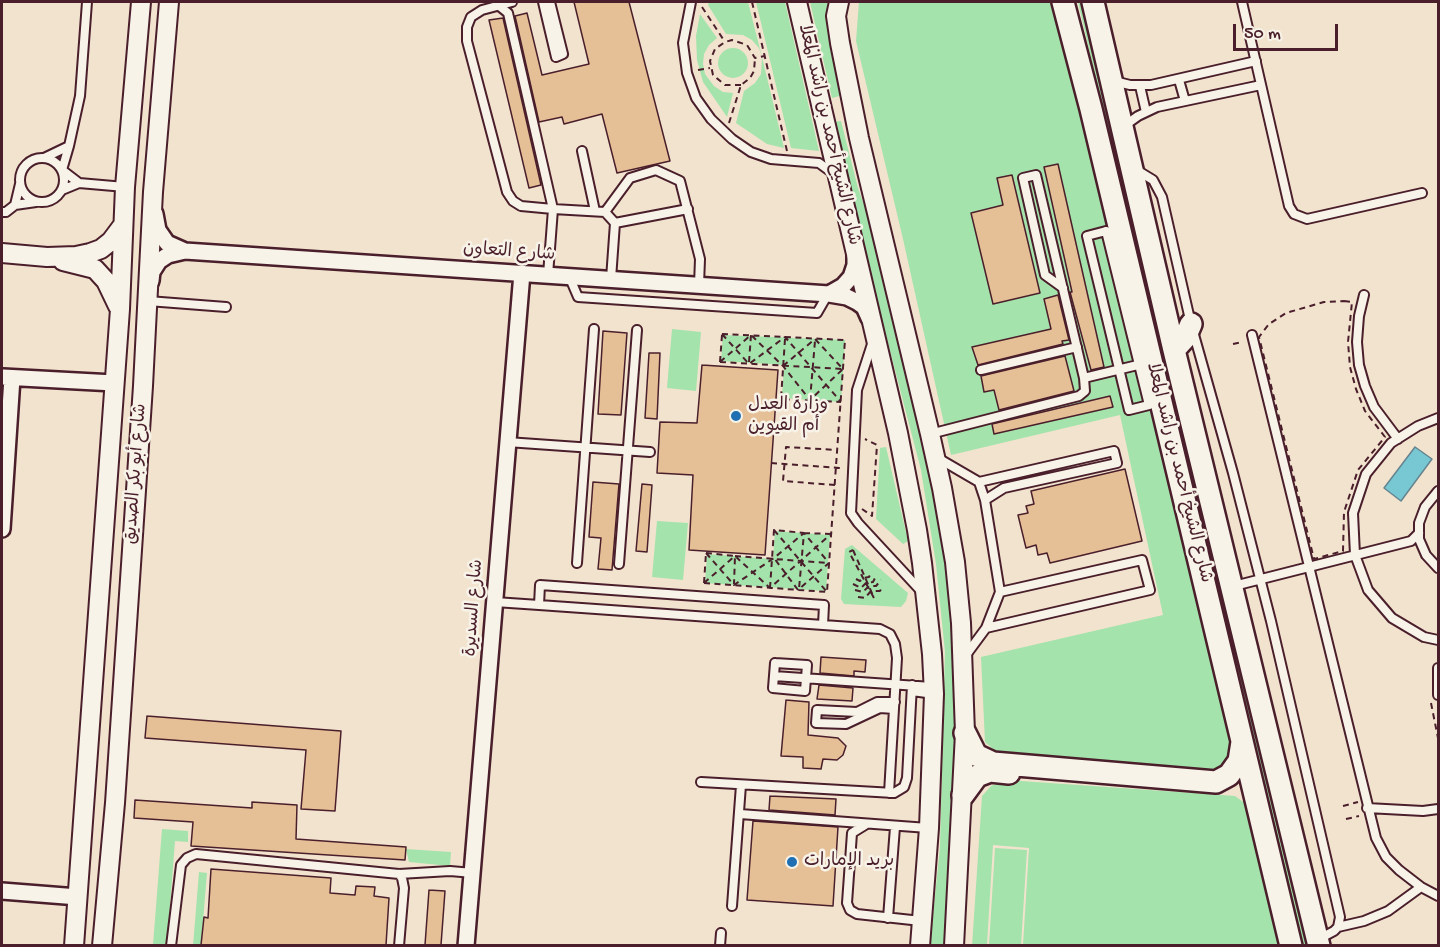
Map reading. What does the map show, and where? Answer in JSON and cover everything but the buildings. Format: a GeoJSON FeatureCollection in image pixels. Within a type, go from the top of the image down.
{"type":"FeatureCollection","features":[{"type":"Feature","properties":{"kind":"main road","name":"شارع الشيخ أحمد بن راشد المعلا"},"geometry":{"type":"LineString","coordinates":[[1063,2],[1091,109],[1145,364],[1242,738],[1291,945]]}},
{"type":"Feature","properties":{"kind":"main road","name":"شارع الشيخ أحمد بن راشد المعلا"},"geometry":{"type":"LineString","coordinates":[[1093,2],[1174,350],[1318,943]]}},
{"type":"Feature","properties":{"kind":"main road"},"geometry":{"type":"LineString","coordinates":[[1091,109],[1117,104]]}},
{"type":"Feature","properties":{"kind":"main road"},"geometry":{"type":"LineString","coordinates":[[1174,350],[1185,338],[1191,324]]}},
{"type":"Feature","properties":{"kind":"main road"},"geometry":{"type":"LineString","coordinates":[[965,732],[976,755],[993,763],[1216,782],[1229,775],[1239,761],[1242,738]]}},
{"type":"Feature","properties":{"kind":"main road"},"geometry":{"type":"LineString","coordinates":[[963,795],[977,776],[990,771],[1241,790],[1259,813]]}},
{"type":"Feature","properties":{"kind":"street","name":"شارع أبو بكر الصديق"},"geometry":{"type":"LineString","coordinates":[[74,945],[120,309],[125,187],[141,2]]}},
{"type":"Feature","properties":{"kind":"street","name":"شارع أبو بكر الصديق"},"geometry":{"type":"LineString","coordinates":[[102,945],[149,295],[155,174],[170,2]]}},
{"type":"Feature","properties":{"kind":"street","name":"شارع الشيخ أحمد بن راشد المعلا"},"geometry":{"type":"LineString","coordinates":[[797,2],[898,433],[917,530],[932,654],[934,691],[930,828],[920,945]]}},
{"type":"Feature","properties":{"kind":"street","name":"شارع الشيخ أحمد بن راشد المعلا"},"geometry":{"type":"LineString","coordinates":[[838,2],[836,16],[840,43],[859,138],[935,456],[955,562],[963,659],[965,732],[954,945]]}},
{"type":"Feature","properties":{"kind":"street"},"geometry":{"type":"LineString","coordinates":[[138,38],[145,19],[154,20],[157,28],[151,106],[155,218],[158,231],[167,243],[185,251]]}},
{"type":"Feature","properties":{"kind":"street"},"geometry":{"type":"LineString","coordinates":[[824,119],[830,113],[841,110],[847,117],[863,185],[886,249]]}},
{"type":"Feature","properties":{"kind":"street"},"geometry":{"type":"LineString","coordinates":[[2,253],[47,257],[76,256],[101,249],[111,241],[123,225]]}},
{"type":"Feature","properties":{"kind":"street"},"geometry":{"type":"LineString","coordinates":[[829,294],[843,286],[851,277],[855,266],[855,250]]}},
{"type":"Feature","properties":{"kind":"street","name":"شارع التعاون"},"geometry":{"type":"LineString","coordinates":[[149,295],[152,272],[159,261],[168,255],[185,251],[829,294],[847,297],[864,307],[873,329]]}},
{"type":"Feature","properties":{"kind":"street"},"geometry":{"type":"LineString","coordinates":[[47,257],[95,269],[106,281],[120,309]]}},
{"type":"Feature","properties":{"kind":"street","name":"شارع السديرة"},"geometry":{"type":"LineString","coordinates":[[466,945],[522,273]]}},
{"type":"Feature","properties":{"kind":"street"},"geometry":{"type":"LineString","coordinates":[[2,529],[7,377],[114,383]]}},
{"type":"Feature","properties":{"kind":"street"},"geometry":{"type":"LineString","coordinates":[[95,655],[99,726],[95,807],[104,809],[114,803]]}},
{"type":"Feature","properties":{"kind":"street"},"geometry":{"type":"LineString","coordinates":[[2,891],[78,897]]}},
{"type":"Feature","properties":{"kind":"lane"},"geometry":{"type":"LineString","coordinates":[[62,190],[64,184],[62,170],[80,96],[87,2]]}},
{"type":"Feature","properties":{"kind":"lane"},"geometry":{"type":"LineString","coordinates":[[512,2],[482,10],[471,17],[467,27],[467,41],[507,192],[513,201],[521,206],[605,212],[615,223],[611,279]]}},
{"type":"Feature","properties":{"kind":"lane"},"geometry":{"type":"LineString","coordinates":[[543,2],[556,57],[563,54],[550,2]]}},
{"type":"Feature","properties":{"kind":"lane"},"geometry":{"type":"LineString","coordinates":[[691,2],[683,43],[687,73],[696,98],[711,119],[732,139],[751,152],[771,159],[819,163],[833,172],[839,180]]}},
{"type":"Feature","properties":{"kind":"lane"},"geometry":{"type":"LineString","coordinates":[[1242,2],[1289,206],[1298,217],[1312,219],[1422,194]]}},
{"type":"Feature","properties":{"kind":"lane"},"geometry":{"type":"LineString","coordinates":[[498,5],[508,13],[553,209],[548,275]]}},
{"type":"Feature","properties":{"kind":"lane"},"geometry":{"type":"LineString","coordinates":[[1111,81],[1140,86],[1179,80],[1256,61]]}},
{"type":"Feature","properties":{"kind":"lane"},"geometry":{"type":"LineString","coordinates":[[1179,80],[1185,101]]}},
{"type":"Feature","properties":{"kind":"lane"},"geometry":{"type":"LineString","coordinates":[[1122,127],[1146,111],[1261,85]]}},
{"type":"Feature","properties":{"kind":"lane"},"geometry":{"type":"LineString","coordinates":[[1140,86],[1146,111]]}},
{"type":"Feature","properties":{"kind":"lane"},"geometry":{"type":"LineString","coordinates":[[15,205],[20,175],[29,162],[44,158],[69,146]]}},
{"type":"Feature","properties":{"kind":"lane"},"geometry":{"type":"LineString","coordinates":[[582,151],[595,212]]}},
{"type":"Feature","properties":{"kind":"lane"},"geometry":{"type":"LineString","coordinates":[[44,158],[58,164],[79,183]]}},
{"type":"Feature","properties":{"kind":"lane"},"geometry":{"type":"LineString","coordinates":[[1132,167],[1153,180],[1161,191],[1191,324],[1261,579],[1340,917],[1338,927]]}},
{"type":"Feature","properties":{"kind":"lane"},"geometry":{"type":"LineString","coordinates":[[605,212],[630,178],[656,170],[680,181],[700,258],[699,285]]}},
{"type":"Feature","properties":{"kind":"lane"},"geometry":{"type":"LineString","coordinates":[[930,434],[1079,396],[1085,391],[1084,378],[1063,288],[1036,175],[1023,178],[1045,275],[1063,288]]}},
{"type":"Feature","properties":{"kind":"lane"},"geometry":{"type":"LineString","coordinates":[[20,182],[26,195],[38,202]]}},
{"type":"Feature","properties":{"kind":"lane"},"geometry":{"type":"LineString","coordinates":[[2,212],[6,212],[15,205],[52,200],[62,190],[79,183],[125,187]]}},
{"type":"Feature","properties":{"kind":"lane"},"geometry":{"type":"LineString","coordinates":[[615,223],[688,209]]}},
{"type":"Feature","properties":{"kind":"lane"},"geometry":{"type":"LineString","coordinates":[[1106,231],[1145,364],[1149,405],[1129,410],[1087,236],[1106,231]]}},
{"type":"Feature","properties":{"kind":"lane"},"geometry":{"type":"LineString","coordinates":[[569,276],[578,297],[817,313],[829,294]]}},
{"type":"Feature","properties":{"kind":"lane"},"geometry":{"type":"LineString","coordinates":[[149,295],[226,307]]}},
{"type":"Feature","properties":{"kind":"lane"},"geometry":{"type":"LineString","coordinates":[[1364,295],[1359,316],[1357,342],[1359,365],[1374,407],[1398,439]]}},
{"type":"Feature","properties":{"kind":"lane"},"geometry":{"type":"LineString","coordinates":[[577,563],[594,329]]}},
{"type":"Feature","properties":{"kind":"lane"},"geometry":{"type":"LineString","coordinates":[[873,329],[870,354],[857,390],[851,513],[925,597]]}},
{"type":"Feature","properties":{"kind":"lane"},"geometry":{"type":"LineString","coordinates":[[620,564],[637,330]]}},
{"type":"Feature","properties":{"kind":"lane"},"geometry":{"type":"LineString","coordinates":[[1252,335],[1376,838],[1386,857],[1421,887],[1438,896]]}},
{"type":"Feature","properties":{"kind":"lane"},"geometry":{"type":"LineString","coordinates":[[981,370],[1077,348]]}},
{"type":"Feature","properties":{"kind":"lane"},"geometry":{"type":"LineString","coordinates":[[1084,378],[1145,364]]}},
{"type":"Feature","properties":{"kind":"lane"},"geometry":{"type":"LineString","coordinates":[[1438,418],[1418,426],[1391,443],[1366,474],[1353,513],[1355,555],[1368,590],[1392,618],[1424,637],[1438,640]]}},
{"type":"Feature","properties":{"kind":"lane"},"geometry":{"type":"LineString","coordinates":[[507,442],[650,453]]}},
{"type":"Feature","properties":{"kind":"lane"},"geometry":{"type":"LineString","coordinates":[[978,482],[1114,451],[1117,463],[1004,488],[985,500]]}},
{"type":"Feature","properties":{"kind":"lane"},"geometry":{"type":"LineString","coordinates":[[935,456],[978,482],[985,500],[1000,592],[986,628],[963,659]]}},
{"type":"Feature","properties":{"kind":"lane"},"geometry":{"type":"LineString","coordinates":[[1438,491],[1425,507],[1419,523],[1419,532],[1426,555],[1438,568]]}},
{"type":"Feature","properties":{"kind":"lane"},"geometry":{"type":"LineString","coordinates":[[1411,541],[1419,532]]}},
{"type":"Feature","properties":{"kind":"lane"},"geometry":{"type":"LineString","coordinates":[[1232,586],[1411,541],[1422,545]]}},
{"type":"Feature","properties":{"kind":"lane"},"geometry":{"type":"LineString","coordinates":[[986,628],[1150,590],[1143,560],[1000,592]]}},
{"type":"Feature","properties":{"kind":"lane"},"geometry":{"type":"LineString","coordinates":[[539,605],[540,585],[824,605],[823,626]]}},
{"type":"Feature","properties":{"kind":"lane"},"geometry":{"type":"LineString","coordinates":[[495,602],[880,629],[890,634],[895,644],[897,658],[889,793]]}},
{"type":"Feature","properties":{"kind":"lane"},"geometry":{"type":"LineString","coordinates":[[775,663],[807,665],[806,678],[805,691],[773,688],[775,663]]}},
{"type":"Feature","properties":{"kind":"lane"},"geometry":{"type":"LineString","coordinates":[[1438,668],[1438,695]]}},
{"type":"Feature","properties":{"kind":"lane"},"geometry":{"type":"LineString","coordinates":[[774,676],[896,684],[934,691]]}},
{"type":"Feature","properties":{"kind":"lane"},"geometry":{"type":"LineString","coordinates":[[701,782],[889,793],[899,790],[906,783],[912,688]]}},
{"type":"Feature","properties":{"kind":"lane"},"geometry":{"type":"LineString","coordinates":[[877,702],[895,706],[880,708],[846,724],[816,723],[817,710],[857,712],[877,702]]}},
{"type":"Feature","properties":{"kind":"lane"},"geometry":{"type":"LineString","coordinates":[[732,906],[741,785]]}},
{"type":"Feature","properties":{"kind":"lane"},"geometry":{"type":"LineString","coordinates":[[1367,808],[1401,811],[1438,808]]}},
{"type":"Feature","properties":{"kind":"lane"},"geometry":{"type":"LineString","coordinates":[[740,814],[930,828]]}},
{"type":"Feature","properties":{"kind":"lane"},"geometry":{"type":"LineString","coordinates":[[866,824],[852,833],[847,903],[850,910],[857,914],[922,921]]}},
{"type":"Feature","properties":{"kind":"lane"},"geometry":{"type":"LineString","coordinates":[[888,918],[895,827]]}},
{"type":"Feature","properties":{"kind":"lane"},"geometry":{"type":"LineString","coordinates":[[171,945],[181,865],[187,858],[196,854],[399,874],[450,871],[473,873]]}},
{"type":"Feature","properties":{"kind":"lane"},"geometry":{"type":"LineString","coordinates":[[399,874],[404,888],[399,945]]}},
{"type":"Feature","properties":{"kind":"lane"},"geometry":{"type":"LineString","coordinates":[[1318,943],[1338,927],[1364,921],[1388,911],[1421,887]]}},
{"type":"Feature","properties":{"kind":"lane"},"geometry":{"type":"LineString","coordinates":[[720,945],[721,933]]}},
{"type":"Feature","properties":{"kind":"path"},"geometry":{"type":"LineString","coordinates":[[752,2],[788,153]]}},
{"type":"Feature","properties":{"kind":"path"},"geometry":{"type":"LineString","coordinates":[[700,3],[725,42]]}},
{"type":"Feature","properties":{"kind":"path"},"geometry":{"type":"LineString","coordinates":[[721,117],[729,125],[741,85],[750,78],[754,71],[755,58],[747,45],[732,40],[715,49],[711,55],[710,68],[713,75],[725,85],[741,85]]}},
{"type":"Feature","properties":{"kind":"path"},"geometry":{"type":"LineString","coordinates":[[755,58],[765,56]]}},
{"type":"Feature","properties":{"kind":"path"},"geometry":{"type":"LineString","coordinates":[[695,71],[710,68]]}},
{"type":"Feature","properties":{"kind":"path"},"geometry":{"type":"LineString","coordinates":[[1324,302],[1352,302],[1348,342],[1353,378],[1365,411],[1385,437],[1358,470],[1344,512],[1344,551],[1314,559],[1259,337],[1269,324],[1286,313],[1324,302]]}},
{"type":"Feature","properties":{"kind":"path"},"geometry":{"type":"LineString","coordinates":[[722,334],[844,340],[827,592]]}},
{"type":"Feature","properties":{"kind":"path"},"geometry":{"type":"LineString","coordinates":[[722,334],[749,364]]}},
{"type":"Feature","properties":{"kind":"path"},"geometry":{"type":"LineString","coordinates":[[720,363],[722,334]]}},
{"type":"Feature","properties":{"kind":"path"},"geometry":{"type":"LineString","coordinates":[[720,363],[751,335]]}},
{"type":"Feature","properties":{"kind":"path"},"geometry":{"type":"LineString","coordinates":[[751,335],[783,366],[810,400]]}},
{"type":"Feature","properties":{"kind":"path"},"geometry":{"type":"LineString","coordinates":[[749,364],[751,335]]}},
{"type":"Feature","properties":{"kind":"path"},"geometry":{"type":"LineString","coordinates":[[749,364],[785,337]]}},
{"type":"Feature","properties":{"kind":"path"},"geometry":{"type":"LineString","coordinates":[[785,337],[841,402]]}},
{"type":"Feature","properties":{"kind":"path"},"geometry":{"type":"LineString","coordinates":[[785,337],[781,399],[841,402]]}},
{"type":"Feature","properties":{"kind":"path"},"geometry":{"type":"LineString","coordinates":[[783,366],[815,339]]}},
{"type":"Feature","properties":{"kind":"path"},"geometry":{"type":"LineString","coordinates":[[810,400],[815,339]]}},
{"type":"Feature","properties":{"kind":"path"},"geometry":{"type":"LineString","coordinates":[[815,339],[843,369]]}},
{"type":"Feature","properties":{"kind":"path"},"geometry":{"type":"LineString","coordinates":[[720,363],[843,369]]}},
{"type":"Feature","properties":{"kind":"path"},"geometry":{"type":"LineString","coordinates":[[810,400],[843,369]]}},
{"type":"Feature","properties":{"kind":"path"},"geometry":{"type":"LineString","coordinates":[[855,505],[872,516],[877,445],[859,436]]}},
{"type":"Feature","properties":{"kind":"path"},"geometry":{"type":"LineString","coordinates":[[835,485],[783,481],[786,447],[838,450]]}},
{"type":"Feature","properties":{"kind":"path"},"geometry":{"type":"LineString","coordinates":[[771,463],[852,469]]}},
{"type":"Feature","properties":{"kind":"path"},"geometry":{"type":"LineString","coordinates":[[774,530],[831,534]]}},
{"type":"Feature","properties":{"kind":"path"},"geometry":{"type":"LineString","coordinates":[[774,530],[827,592]]}},
{"type":"Feature","properties":{"kind":"path"},"geometry":{"type":"LineString","coordinates":[[770,588],[774,530]]}},
{"type":"Feature","properties":{"kind":"path"},"geometry":{"type":"LineString","coordinates":[[734,585],[804,533]]}},
{"type":"Feature","properties":{"kind":"path"},"geometry":{"type":"LineString","coordinates":[[804,533],[829,563]]}},
{"type":"Feature","properties":{"kind":"path"},"geometry":{"type":"LineString","coordinates":[[798,590],[804,533]]}},
{"type":"Feature","properties":{"kind":"path"},"geometry":{"type":"LineString","coordinates":[[770,588],[831,534]]}},
{"type":"Feature","properties":{"kind":"path"},"geometry":{"type":"LineString","coordinates":[[853,550],[874,598],[863,578],[849,552],[853,550]]}},
{"type":"Feature","properties":{"kind":"path"},"geometry":{"type":"LineString","coordinates":[[706,553],[829,563]]}},
{"type":"Feature","properties":{"kind":"path"},"geometry":{"type":"LineString","coordinates":[[706,553],[734,585]]}},
{"type":"Feature","properties":{"kind":"path"},"geometry":{"type":"LineString","coordinates":[[704,583],[706,553]]}},
{"type":"Feature","properties":{"kind":"path"},"geometry":{"type":"LineString","coordinates":[[704,583],[735,556]]}},
{"type":"Feature","properties":{"kind":"path"},"geometry":{"type":"LineString","coordinates":[[735,556],[770,588]]}},
{"type":"Feature","properties":{"kind":"path"},"geometry":{"type":"LineString","coordinates":[[734,585],[735,556]]}},
{"type":"Feature","properties":{"kind":"path"},"geometry":{"type":"LineString","coordinates":[[773,558],[798,590]]}},
{"type":"Feature","properties":{"kind":"path"},"geometry":{"type":"LineString","coordinates":[[798,590],[829,563]]}},
{"type":"Feature","properties":{"kind":"path"},"geometry":{"type":"LineString","coordinates":[[856,579],[860,581],[869,577],[871,573]]}},
{"type":"Feature","properties":{"kind":"path"},"geometry":{"type":"LineString","coordinates":[[853,584],[861,588],[866,583],[873,582],[876,576]]}},
{"type":"Feature","properties":{"kind":"path"},"geometry":{"type":"LineString","coordinates":[[855,590],[863,592],[869,586],[876,586],[881,580]]}},
{"type":"Feature","properties":{"kind":"path"},"geometry":{"type":"LineString","coordinates":[[704,583],[827,592]]}},
{"type":"Feature","properties":{"kind":"path"},"geometry":{"type":"LineString","coordinates":[[858,597],[865,598],[871,591],[880,591],[883,586]]}},
{"type":"Feature","properties":{"kind":"path"},"geometry":{"type":"LineString","coordinates":[[1430,693],[1438,738]]}},
{"type":"Feature","properties":{"kind":"green space"},"geometry":{"type":"Polygon","coordinates":[[[709,2],[748,2],[762,57],[759,48],[752,40],[743,35],[726,34],[708,5],[709,2]]]}},
{"type":"Feature","properties":{"kind":"green space"},"geometry":{"type":"Polygon","coordinates":[[[756,2],[785,2],[819,151],[791,148],[756,2]]]}},
{"type":"Feature","properties":{"kind":"green space"},"geometry":{"type":"Polygon","coordinates":[[[810,2],[832,2],[847,94],[832,98],[810,2]]]}},
{"type":"Feature","properties":{"kind":"green space"},"geometry":{"type":"Polygon","coordinates":[[[859,2],[1053,2],[1076,81],[1242,753],[1217,773],[999,754],[985,742],[981,657],[1163,615],[1120,415],[951,455],[856,41],[859,2]]]}},
{"type":"Feature","properties":{"kind":"green space"},"geometry":{"type":"Polygon","coordinates":[[[1078,2],[1088,2],[1312,945],[1298,945],[1078,2]]]}},
{"type":"Feature","properties":{"kind":"green space"},"geometry":{"type":"Polygon","coordinates":[[[700,14],[717,38],[704,54],[705,74],[714,86],[723,92],[733,93],[727,117],[703,82],[697,60],[696,36],[700,14]]]}},
{"type":"Feature","properties":{"kind":"green space"},"geometry":{"type":"Polygon","coordinates":[[[733,48],[739,49],[747,57],[747,69],[739,77],[733,78],[727,77],[719,69],[718,63],[719,57],[727,49],[733,48]]]}},
{"type":"Feature","properties":{"kind":"green space"},"geometry":{"type":"Polygon","coordinates":[[[762,57],[784,148],[767,144],[736,123],[744,91],[755,83],[761,74],[762,57]]]}},
{"type":"Feature","properties":{"kind":"green space"},"geometry":{"type":"Polygon","coordinates":[[[841,121],[858,188],[879,247],[933,471],[949,563],[958,649],[944,945],[930,945],[940,847],[945,652],[936,564],[921,470],[861,239],[834,122],[841,121]]]}},
{"type":"Feature","properties":{"kind":"green space"},"geometry":{"type":"Polygon","coordinates":[[[672,329],[701,332],[696,391],[667,388],[672,329]]]}},
{"type":"Feature","properties":{"kind":"green space"},"geometry":{"type":"Polygon","coordinates":[[[723,335],[845,340],[841,402],[782,398],[784,365],[721,361],[723,335]]]}},
{"type":"Feature","properties":{"kind":"green space"},"geometry":{"type":"Polygon","coordinates":[[[886,447],[908,541],[903,544],[876,519],[880,448],[886,447]]]}},
{"type":"Feature","properties":{"kind":"green space"},"geometry":{"type":"Polygon","coordinates":[[[657,521],[688,523],[683,580],[652,577],[657,521]]]}},
{"type":"Feature","properties":{"kind":"green space"},"geometry":{"type":"Polygon","coordinates":[[[775,531],[830,535],[826,591],[705,583],[707,554],[773,559],[775,531]]]}},
{"type":"Feature","properties":{"kind":"green space"},"geometry":{"type":"Polygon","coordinates":[[[852,545],[908,593],[901,607],[844,604],[841,599],[845,549],[852,545]]]}},
{"type":"Feature","properties":{"kind":"green space"},"geometry":{"type":"Polygon","coordinates":[[[1007,780],[1235,796],[1256,816],[1286,945],[1023,945],[1029,848],[993,845],[987,945],[972,946],[982,796],[991,786],[1007,780]]]}},
{"type":"Feature","properties":{"kind":"green space"},"geometry":{"type":"Polygon","coordinates":[[[162,829],[188,831],[188,842],[175,841],[167,945],[153,945],[162,829]]]}},
{"type":"Feature","properties":{"kind":"green space"},"geometry":{"type":"Polygon","coordinates":[[[995,848],[1027,850],[1021,945],[989,945],[995,848]]]}},
{"type":"Feature","properties":{"kind":"green space"},"geometry":{"type":"Polygon","coordinates":[[[406,849],[451,852],[450,866],[409,862],[406,849]]]}},
{"type":"Feature","properties":{"kind":"green space"},"geometry":{"type":"Polygon","coordinates":[[[199,872],[207,873],[201,945],[193,946],[199,872]]]}},
{"type":"Feature","properties":{"kind":"water"},"geometry":{"type":"Polygon","coordinates":[[[1415,447],[1432,459],[1401,501],[1384,488],[1415,447]]]}},
{"type":"Feature","properties":{"kind":"place","name":"وزارة العدل أم القيوين"},"geometry":{"type":"Point","coordinates":[736,416]}},
{"type":"Feature","properties":{"kind":"place","name":"بريد الإمارات"},"geometry":{"type":"Point","coordinates":[792,862]}}]}
